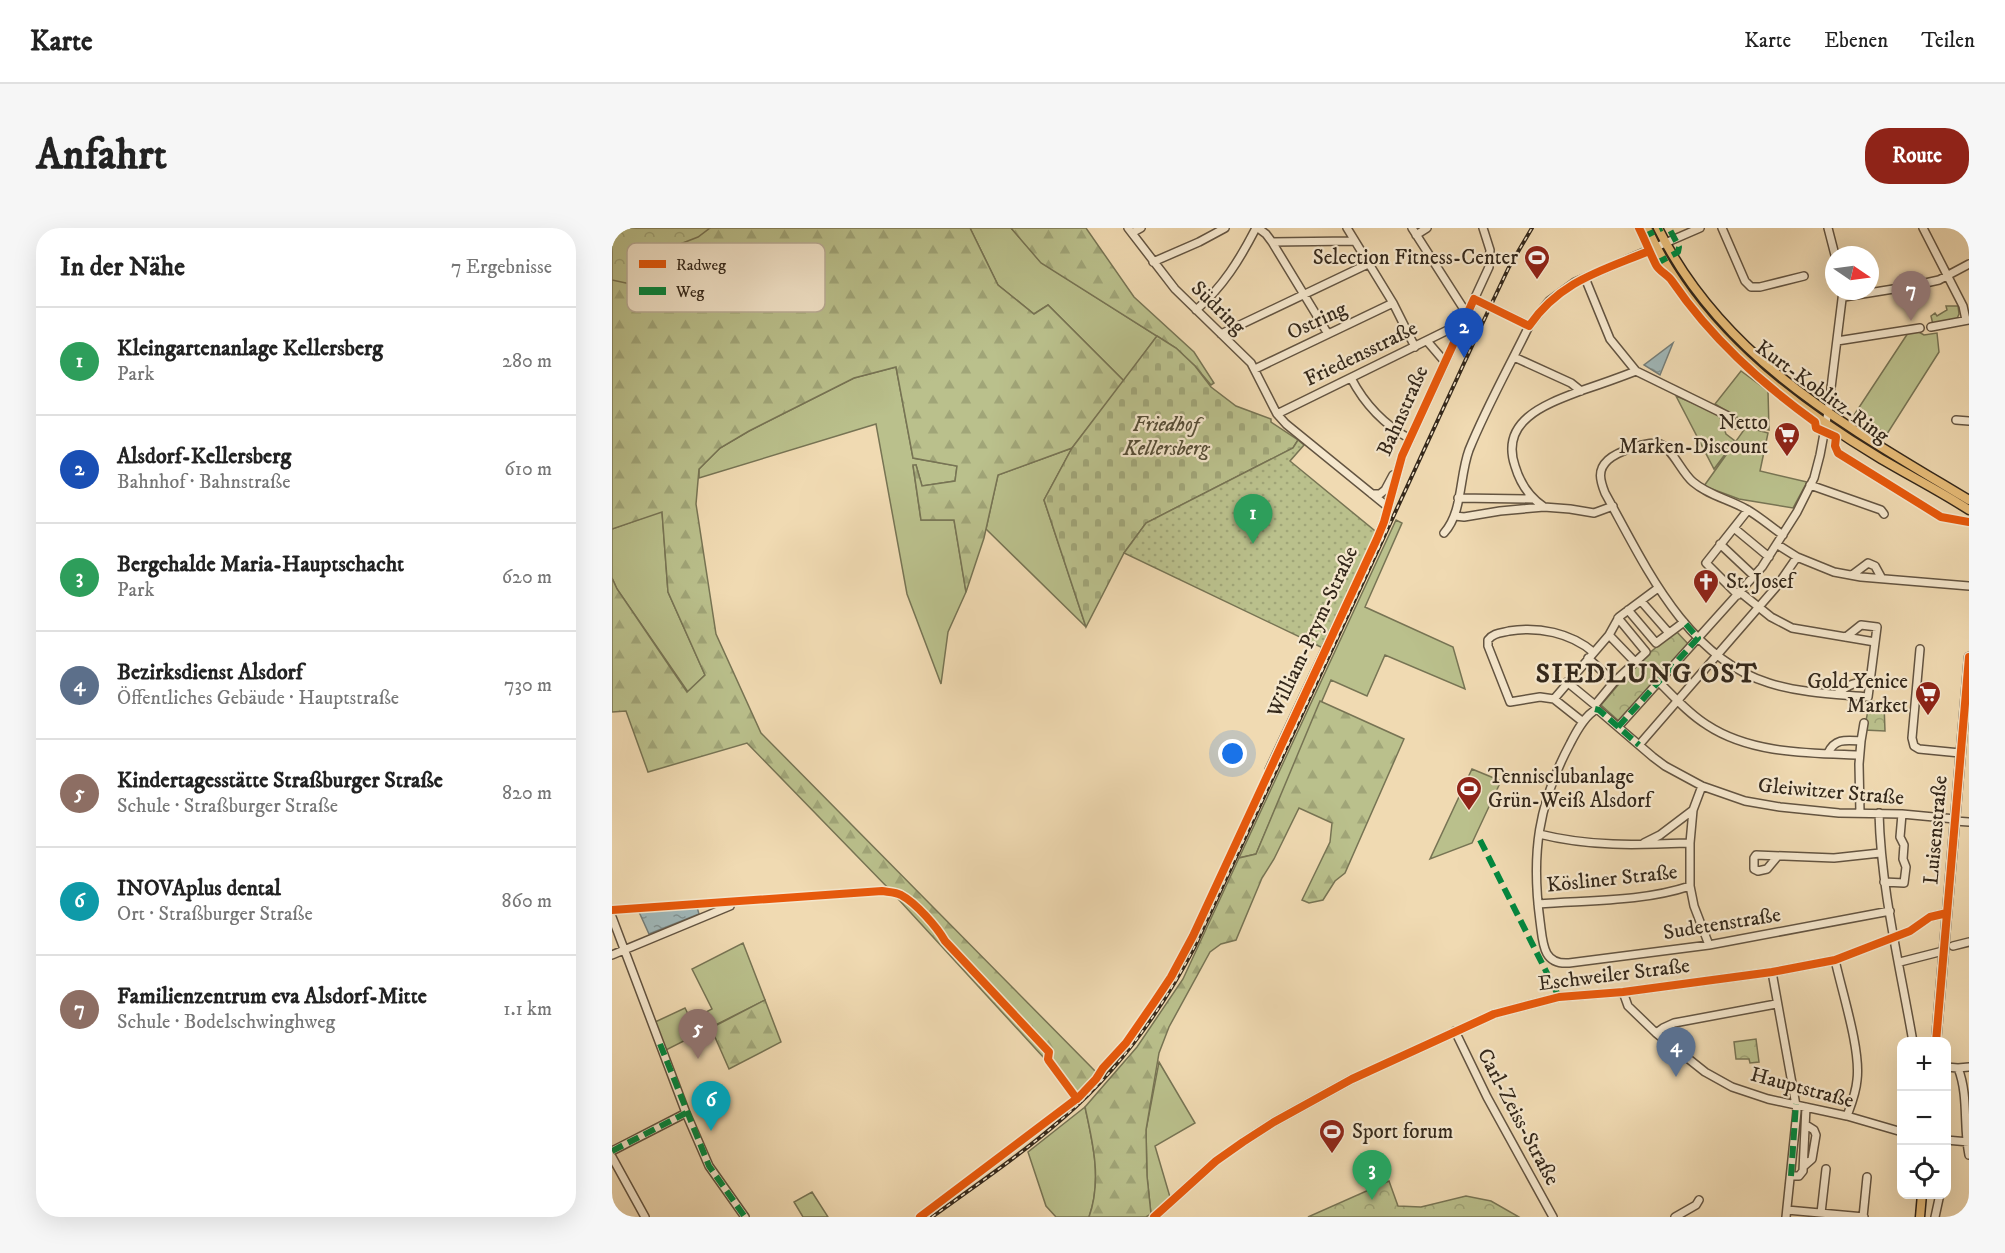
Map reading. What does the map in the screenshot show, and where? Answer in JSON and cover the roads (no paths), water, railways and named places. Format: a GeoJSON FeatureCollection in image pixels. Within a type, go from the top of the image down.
{"type":"FeatureCollection","features":[{"type":"Feature","properties":{"kind":"main road","name":"Kurt-Koblitz-Ring"},"geometry":{"type":"LineString","coordinates":[[1647,228],[1736,338],[1778,375],[1878,456],[1969,510]]}},
{"type":"Feature","properties":{"kind":"main road","name":"Kurt-Koblitz-Ring"},"geometry":{"type":"LineString","coordinates":[[1658,228],[1661,246]]}},
{"type":"Feature","properties":{"kind":"main road","name":"Kurt-Koblitz-Ring"},"geometry":{"type":"LineString","coordinates":[[1827,417],[1969,500]]}},
{"type":"Feature","properties":{"kind":"main road","name":"Luisenstraße"},"geometry":{"type":"LineString","coordinates":[[1936,1037],[1969,657]]}},
{"type":"Feature","properties":{"kind":"main road"},"geometry":{"type":"LineString","coordinates":[[1920,1217],[1922,1199]]}},
{"type":"Feature","properties":{"kind":"street"},"geometry":{"type":"LineString","coordinates":[[1130,231],[1141,228]]}},
{"type":"Feature","properties":{"kind":"street"},"geometry":{"type":"LineString","coordinates":[[1153,262],[1225,228]]}},
{"type":"Feature","properties":{"kind":"street"},"geometry":{"type":"LineString","coordinates":[[1196,310],[1233,269],[1257,228],[1272,242],[1328,334]]}},
{"type":"Feature","properties":{"kind":"street"},"geometry":{"type":"LineString","coordinates":[[1347,228],[1394,303],[1415,347]]}},
{"type":"Feature","properties":{"kind":"street"},"geometry":{"type":"LineString","coordinates":[[1427,228],[1414,231],[1467,314]]}},
{"type":"Feature","properties":{"kind":"street","name":"Bahnstraße"},"geometry":{"type":"LineString","coordinates":[[1372,494],[1380,494],[1385,490],[1398,467],[1489,267],[1491,258],[1489,242],[1483,228]]}},
{"type":"Feature","properties":{"kind":"street"},"geometry":{"type":"LineString","coordinates":[[1444,533],[1455,516],[1462,474],[1470,449],[1529,326],[1542,308],[1575,282],[1700,228]]}},
{"type":"Feature","properties":{"kind":"street"},"geometry":{"type":"LineString","coordinates":[[1722,228],[1745,281],[1750,287],[1760,287],[1804,276]]}},
{"type":"Feature","properties":{"kind":"street"},"geometry":{"type":"LineString","coordinates":[[1828,228],[1832,246]]}},
{"type":"Feature","properties":{"kind":"street"},"geometry":{"type":"LineString","coordinates":[[1923,228],[1968,320],[1931,327]]}},
{"type":"Feature","properties":{"kind":"street","name":"Südring"},"geometry":{"type":"LineString","coordinates":[[1130,231],[1174,289],[1251,363],[1277,414]]}},
{"type":"Feature","properties":{"kind":"street"},"geometry":{"type":"LineString","coordinates":[[1272,242],[1354,241]]}},
{"type":"Feature","properties":{"kind":"street"},"geometry":{"type":"LineString","coordinates":[[1221,334],[1368,264]]}},
{"type":"Feature","properties":{"kind":"street"},"geometry":{"type":"LineString","coordinates":[[1879,290],[1939,280],[1969,264]]}},
{"type":"Feature","properties":{"kind":"street"},"geometry":{"type":"LineString","coordinates":[[1585,278],[1610,339],[1636,371],[1728,416],[1735,425]]}},
{"type":"Feature","properties":{"kind":"street"},"geometry":{"type":"LineString","coordinates":[[1474,299],[1529,326]]}},
{"type":"Feature","properties":{"kind":"street"},"geometry":{"type":"LineString","coordinates":[[1618,727],[1739,594],[1784,535],[1810,485],[1820,455],[1842,300]]}},
{"type":"Feature","properties":{"kind":"street","name":"Ostring"},"geometry":{"type":"LineString","coordinates":[[1255,369],[1394,303]]}},
{"type":"Feature","properties":{"kind":"street","name":"Friedensstraße"},"geometry":{"type":"LineString","coordinates":[[1277,414],[1452,328],[1461,328]]}},
{"type":"Feature","properties":{"kind":"street"},"geometry":{"type":"LineString","coordinates":[[1837,341],[1920,328]]}},
{"type":"Feature","properties":{"kind":"street"},"geometry":{"type":"LineString","coordinates":[[1427,341],[1445,362]]}},
{"type":"Feature","properties":{"kind":"street"},"geometry":{"type":"LineString","coordinates":[[1514,357],[1571,383],[1581,391]]}},
{"type":"Feature","properties":{"kind":"street"},"geometry":{"type":"LineString","coordinates":[[1544,507],[1534,500],[1522,483],[1514,463],[1512,448],[1517,431],[1535,410],[1555,400],[1636,371]]}},
{"type":"Feature","properties":{"kind":"street"},"geometry":{"type":"LineString","coordinates":[[1352,378],[1366,405],[1376,416],[1410,439]]}},
{"type":"Feature","properties":{"kind":"street"},"geometry":{"type":"LineString","coordinates":[[1277,414],[1286,424],[1388,507]]}},
{"type":"Feature","properties":{"kind":"street"},"geometry":{"type":"LineString","coordinates":[[1956,420],[1969,421]]}},
{"type":"Feature","properties":{"kind":"street"},"geometry":{"type":"LineString","coordinates":[[1784,535],[1748,510],[1708,493],[1698,486],[1684,472],[1666,447],[1654,443],[1646,444],[1619,453],[1602,466],[1600,480],[1658,588],[1698,639],[1718,655],[1744,673],[1767,683],[1796,690],[1868,697],[1877,627],[1861,626],[1846,637]]}},
{"type":"Feature","properties":{"kind":"street","name":"Bahnstraße"},"geometry":{"type":"LineString","coordinates":[[1388,507],[1398,467]]}},
{"type":"Feature","properties":{"kind":"street"},"geometry":{"type":"LineString","coordinates":[[1810,485],[1881,510],[1884,514]]}},
{"type":"Feature","properties":{"kind":"street"},"geometry":{"type":"LineString","coordinates":[[1458,498],[1534,500]]}},
{"type":"Feature","properties":{"kind":"street"},"geometry":{"type":"LineString","coordinates":[[1455,516],[1464,517],[1544,507],[1594,513],[1613,506]]}},
{"type":"Feature","properties":{"kind":"street","name":"William-Prym-Straße"},"geometry":{"type":"LineString","coordinates":[[1269,770],[1377,539],[1388,507]]}},
{"type":"Feature","properties":{"kind":"street"},"geometry":{"type":"LineString","coordinates":[[1748,510],[1706,563],[1739,594],[1771,617],[1792,628],[1875,642]]}},
{"type":"Feature","properties":{"kind":"street"},"geometry":{"type":"LineString","coordinates":[[1734,528],[1770,556]]}},
{"type":"Feature","properties":{"kind":"street"},"geometry":{"type":"LineString","coordinates":[[1720,544],[1754,576]]}},
{"type":"Feature","properties":{"kind":"street"},"geometry":{"type":"LineString","coordinates":[[1778,545],[1797,557],[1826,570],[1851,575],[1969,586]]}},
{"type":"Feature","properties":{"kind":"street"},"geometry":{"type":"LineString","coordinates":[[1639,745],[1758,608],[1789,571],[1797,557]]}},
{"type":"Feature","properties":{"kind":"street"},"geometry":{"type":"LineString","coordinates":[[1851,575],[1868,563],[1875,566],[1881,577]]}},
{"type":"Feature","properties":{"kind":"street"},"geometry":{"type":"LineString","coordinates":[[1554,699],[1609,635],[1618,618],[1658,588]]}},
{"type":"Feature","properties":{"kind":"street"},"geometry":{"type":"LineString","coordinates":[[1641,601],[1669,633]]}},
{"type":"Feature","properties":{"kind":"street"},"geometry":{"type":"LineString","coordinates":[[1628,610],[1656,643],[1684,622]]}},
{"type":"Feature","properties":{"kind":"street"},"geometry":{"type":"LineString","coordinates":[[1567,682],[1595,705],[1614,682],[1646,652],[1618,618]]}},
{"type":"Feature","properties":{"kind":"street"},"geometry":{"type":"LineString","coordinates":[[1538,904],[1536,880],[1539,834],[1545,801],[1556,770],[1583,722],[1554,699],[1540,697],[1510,702],[1488,646],[1488,640],[1491,636],[1516,630],[1542,630],[1575,640],[1614,682]]}},
{"type":"Feature","properties":{"kind":"street"},"geometry":{"type":"LineString","coordinates":[[1609,635],[1635,662]]}},
{"type":"Feature","properties":{"kind":"street","name":"Luisenstraße"},"geometry":{"type":"LineString","coordinates":[[1920,649],[1912,738],[1914,746],[1919,749],[1960,753]]}},
{"type":"Feature","properties":{"kind":"street"},"geometry":{"type":"LineString","coordinates":[[1659,682],[1707,725],[1732,738],[1767,748],[1859,755]]}},
{"type":"Feature","properties":{"kind":"street"},"geometry":{"type":"LineString","coordinates":[[1837,694],[1855,683],[1870,682]]}},
{"type":"Feature","properties":{"kind":"street","name":"Gleiwitzer Straße"},"geometry":{"type":"LineString","coordinates":[[1583,722],[1595,709],[1599,710],[1665,766],[1702,786],[1759,805],[1902,814],[1969,822]]}},
{"type":"Feature","properties":{"kind":"street"},"geometry":{"type":"LineString","coordinates":[[1860,813],[1859,755],[1864,723]]}},
{"type":"Feature","properties":{"kind":"street"},"geometry":{"type":"LineString","coordinates":[[1828,753],[1835,743],[1840,741],[1861,741]]}},
{"type":"Feature","properties":{"kind":"street"},"geometry":{"type":"LineString","coordinates":[[1702,786],[1693,810],[1690,886],[1694,906],[1709,945]]}},
{"type":"Feature","properties":{"kind":"street"},"geometry":{"type":"LineString","coordinates":[[1636,845],[1660,835],[1693,810]]}},
{"type":"Feature","properties":{"kind":"street"},"geometry":{"type":"LineString","coordinates":[[1879,813],[1880,853],[1884,882],[1912,1037]]}},
{"type":"Feature","properties":{"kind":"street"},"geometry":{"type":"LineString","coordinates":[[1884,882],[1904,883],[1906,867],[1903,859],[1904,845],[1900,837],[1902,814]]}},
{"type":"Feature","properties":{"kind":"street"},"geometry":{"type":"LineString","coordinates":[[1539,834],[1590,844],[1690,843]]}},
{"type":"Feature","properties":{"kind":"street"},"geometry":{"type":"LineString","coordinates":[[1777,857],[1834,858],[1880,853]]}},
{"type":"Feature","properties":{"kind":"street","name":"Kösliner Straße"},"geometry":{"type":"LineString","coordinates":[[1538,904],[1649,896],[1690,886]]}},
{"type":"Feature","properties":{"kind":"street","name":"Sudetenstraße"},"geometry":{"type":"LineString","coordinates":[[1538,904],[1545,949],[1552,960],[1558,963],[1709,945],[1890,911]]}},
{"type":"Feature","properties":{"kind":"street"},"geometry":{"type":"LineString","coordinates":[[612,955],[730,906]]}},
{"type":"Feature","properties":{"kind":"street","name":"Eschweiler Straße"},"geometry":{"type":"LineString","coordinates":[[1154,1217],[1216,1161],[1257,1132],[1352,1079],[1455,1031],[1511,1008],[1559,998],[1772,972],[1835,960],[1895,938],[1930,917],[1947,913]]}},
{"type":"Feature","properties":{"kind":"street"},"geometry":{"type":"LineString","coordinates":[[612,917],[686,1113],[709,1166],[746,1217]]}},
{"type":"Feature","properties":{"kind":"street"},"geometry":{"type":"LineString","coordinates":[[1953,946],[1969,942]]}},
{"type":"Feature","properties":{"kind":"street"},"geometry":{"type":"LineString","coordinates":[[1900,962],[1943,951]]}},
{"type":"Feature","properties":{"kind":"street"},"geometry":{"type":"LineString","coordinates":[[1835,960],[1853,1038],[1858,1074],[1855,1094],[1846,1116]]}},
{"type":"Feature","properties":{"kind":"street"},"geometry":{"type":"LineString","coordinates":[[1772,972],[1796,1104],[1787,1213],[1863,1217],[1867,1177]]}},
{"type":"Feature","properties":{"kind":"street","name":"Hauptstraße"},"geometry":{"type":"LineString","coordinates":[[1623,992],[1628,1006],[1656,1033],[1705,1072],[1732,1087],[1768,1099],[1846,1116],[1897,1131]]}},
{"type":"Feature","properties":{"kind":"street"},"geometry":{"type":"LineString","coordinates":[[1656,1033],[1674,1023],[1776,1004]]}},
{"type":"Feature","properties":{"kind":"street","name":"Carl-Zeiss-Straße"},"geometry":{"type":"LineString","coordinates":[[1455,1031],[1487,1097],[1553,1217]]}},
{"type":"Feature","properties":{"kind":"street"},"geometry":{"type":"LineString","coordinates":[[1951,1067],[1969,1067]]}},
{"type":"Feature","properties":{"kind":"street"},"geometry":{"type":"LineString","coordinates":[[1958,1068],[1964,1080],[1969,1155]]}},
{"type":"Feature","properties":{"kind":"street"},"geometry":{"type":"LineString","coordinates":[[1791,1176],[1802,1175],[1804,1166],[1806,1107]]}},
{"type":"Feature","properties":{"kind":"street"},"geometry":{"type":"LineString","coordinates":[[612,1151],[686,1113]]}},
{"type":"Feature","properties":{"kind":"street"},"geometry":{"type":"LineString","coordinates":[[1951,1140],[1967,1142]]}},
{"type":"Feature","properties":{"kind":"street"},"geometry":{"type":"LineString","coordinates":[[612,1157],[645,1217]]}},
{"type":"Feature","properties":{"kind":"street"},"geometry":{"type":"LineString","coordinates":[[1821,1213],[1826,1169]]}},
{"type":"Feature","properties":{"kind":"street"},"geometry":{"type":"LineString","coordinates":[[1935,1217],[1939,1199]]}},
{"type":"Feature","properties":{"kind":"street"},"geometry":{"type":"LineString","coordinates":[[1675,1217],[1696,1205],[1699,1200]]}},
{"type":"Feature","properties":{"kind":"water"},"geometry":{"type":"Polygon","coordinates":[[[1673,343],[1660,375],[1644,365],[1673,343]]]}},
{"type":"Feature","properties":{"kind":"water"},"geometry":{"type":"Polygon","coordinates":[[[697,907],[699,914],[649,934],[639,912],[697,907]]]}},
{"type":"Feature","properties":{"kind":"railway"},"geometry":{"type":"LineString","coordinates":[[932,1217],[999,1169],[1063,1118],[1120,1060],[1168,994],[1195,946],[1509,267],[1532,228]]}},
{"type":"Feature","properties":{"kind":"place","name":"Selection Fitness-Center"},"geometry":{"type":"Point","coordinates":[1537,281]}},
{"type":"Feature","properties":{"kind":"place","name":"Familienzentrum eva Alsdorf-Mitte"},"geometry":{"type":"Point","coordinates":[1911,321]}},
{"type":"Feature","properties":{"kind":"place","name":"Alsdorf-Kellersberg"},"geometry":{"type":"Point","coordinates":[1464,358]}},
{"type":"Feature","properties":{"kind":"place","name":"Netto Marken-Discount"},"geometry":{"type":"Point","coordinates":[1787,458]}},
{"type":"Feature","properties":{"kind":"place","name":"Kleingartenanlage Kellersberg"},"geometry":{"type":"Point","coordinates":[1253,544]}},
{"type":"Feature","properties":{"kind":"place","name":"St. Josef"},"geometry":{"type":"Point","coordinates":[1706,605]}},
{"type":"Feature","properties":{"kind":"place","name":"Gold Yenice Market"},"geometry":{"type":"Point","coordinates":[1928,717]}},
{"type":"Feature","properties":{"kind":"place","name":"Tennisclubanlage Grün-Weiß Alsdorf"},"geometry":{"type":"Point","coordinates":[1469,812]}},
{"type":"Feature","properties":{"kind":"place","name":"Kindertagesstätte Straßburger Straße"},"geometry":{"type":"Point","coordinates":[698,1059]}},
{"type":"Feature","properties":{"kind":"place","name":"Bezirksdienst Alsdorf"},"geometry":{"type":"Point","coordinates":[1676,1077]}},
{"type":"Feature","properties":{"kind":"place","name":"INOVAplus dental"},"geometry":{"type":"Point","coordinates":[711,1131]}},
{"type":"Feature","properties":{"kind":"place","name":"Sport forum"},"geometry":{"type":"Point","coordinates":[1332,1155]}},
{"type":"Feature","properties":{"kind":"place","name":"Bergehalde Maria-Hauptschacht"},"geometry":{"type":"Point","coordinates":[1372,1200]}},
{"type":"Feature","properties":{"kind":"district","name":"SIEDLUNG OST"},"geometry":{"type":"Point","coordinates":[1647,674]}},
{"type":"Feature","properties":{"kind":"park label","name":"Friedhof Kellersberg"},"geometry":{"type":"Point","coordinates":[1166,437]}}]}
